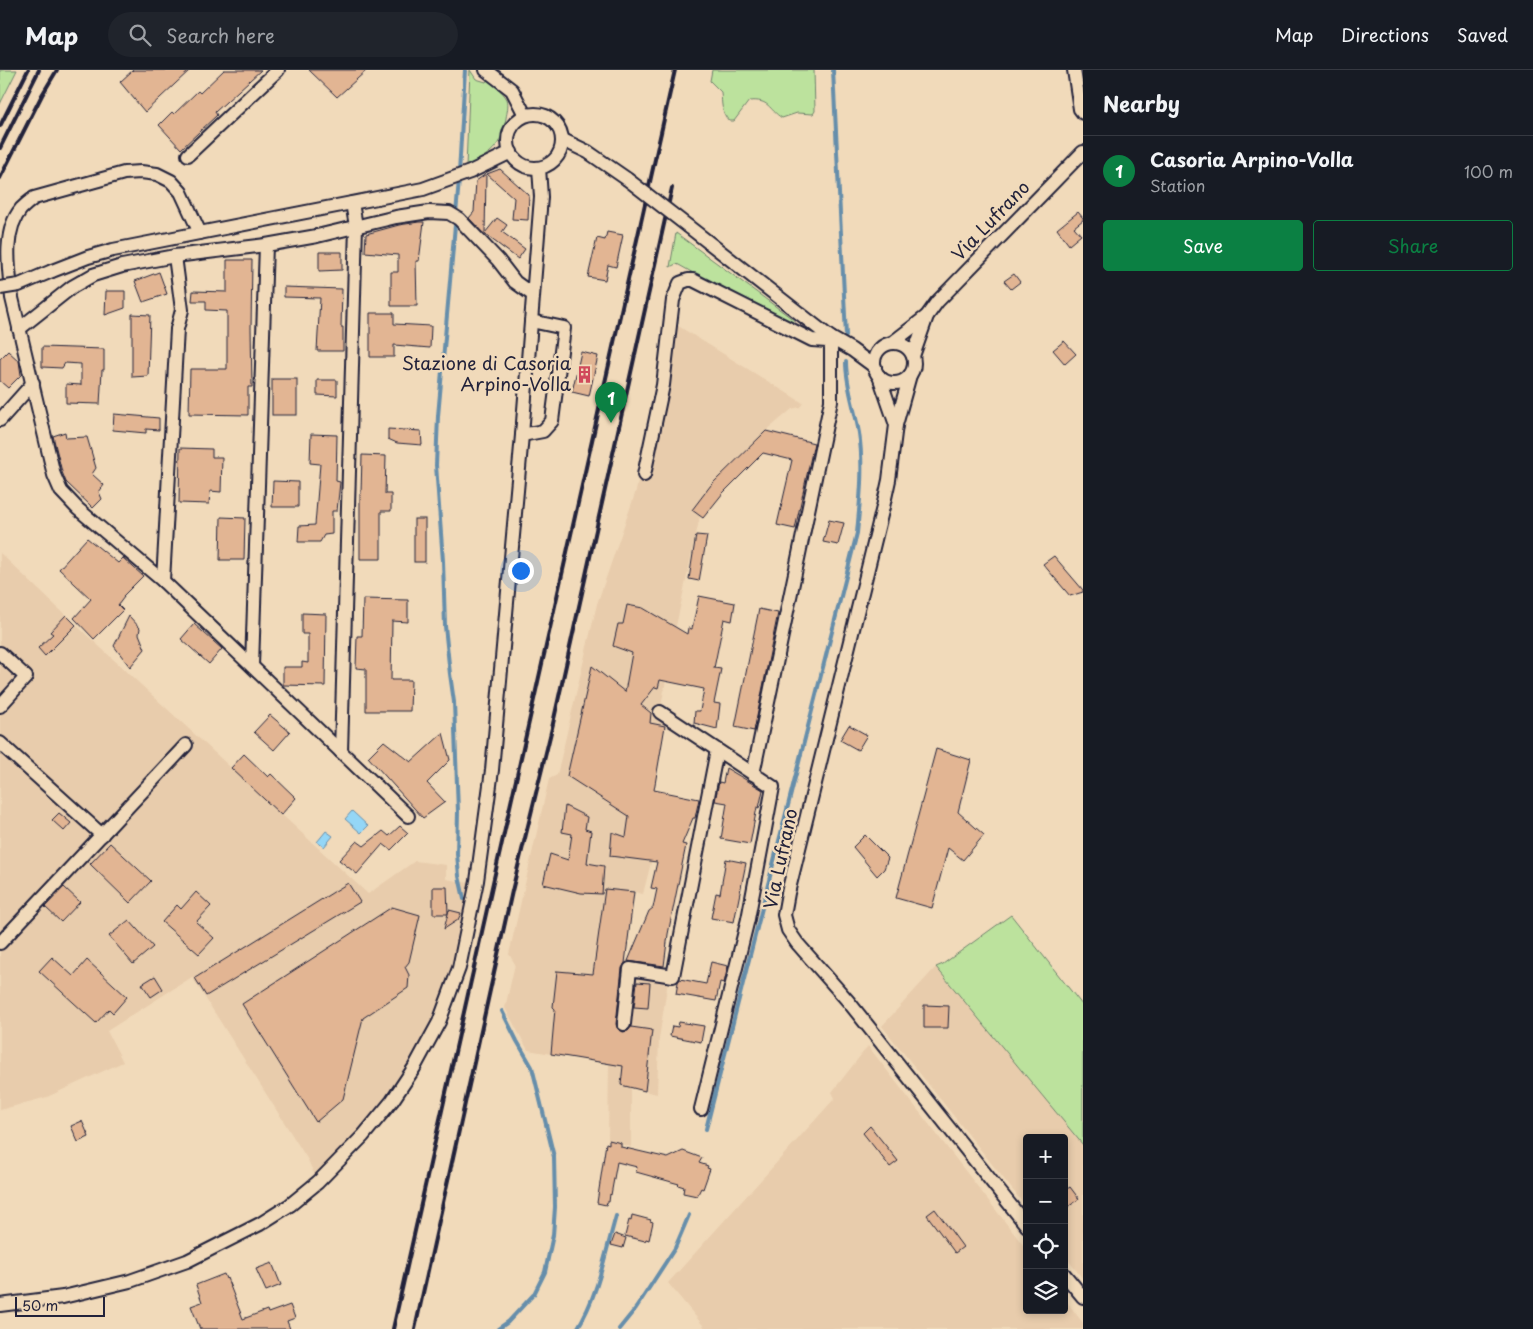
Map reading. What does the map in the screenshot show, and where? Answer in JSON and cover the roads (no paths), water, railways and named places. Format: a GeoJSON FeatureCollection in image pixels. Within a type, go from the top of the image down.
{"type":"FeatureCollection","features":[{"type":"Feature","properties":{"kind":"street"},"geometry":{"type":"LineString","coordinates":[[188,155],[278,70]]}},
{"type":"Feature","properties":{"kind":"street"},"geometry":{"type":"LineString","coordinates":[[487,70],[512,90],[525,115]]}},
{"type":"Feature","properties":{"kind":"street"},"geometry":{"type":"LineString","coordinates":[[1074,70],[1080,110],[1083,113]]}},
{"type":"Feature","properties":{"kind":"street"},"geometry":{"type":"LineString","coordinates":[[542,114],[557,124],[563,140],[559,155],[553,162],[539,168],[530,168],[515,160],[508,144],[508,135],[512,127],[525,115],[542,114]]}},
{"type":"Feature","properties":{"kind":"street"},"geometry":{"type":"LineString","coordinates":[[563,140],[588,152],[628,179],[831,338],[852,350],[889,382],[895,383],[906,379],[910,374]]}},
{"type":"Feature","properties":{"kind":"street"},"geometry":{"type":"LineString","coordinates":[[0,288],[19,285],[88,257],[113,250],[423,189],[470,172],[511,152]]}},
{"type":"Feature","properties":{"kind":"street","name":"Via Lufrano"},"geometry":{"type":"LineString","coordinates":[[1025,1224],[848,1001],[797,943],[788,930],[784,915],[884,507],[891,470],[896,425],[914,362],[913,356],[927,316],[937,302],[1083,152]]}},
{"type":"Feature","properties":{"kind":"street"},"geometry":{"type":"LineString","coordinates":[[0,1305],[63,1297],[130,1281],[187,1262],[260,1224],[290,1205],[318,1182],[363,1136],[392,1101],[414,1068],[439,1022],[459,968],[476,881],[492,770],[541,198],[539,168]]}},
{"type":"Feature","properties":{"kind":"street"},"geometry":{"type":"LineString","coordinates":[[200,233],[181,192],[171,181],[157,174],[141,172],[124,173],[34,198],[22,208],[14,220],[9,236],[9,269],[12,298],[54,475],[61,491],[78,509],[164,581],[408,816]]}},
{"type":"Feature","properties":{"kind":"street"},"geometry":{"type":"LineString","coordinates":[[341,752],[356,226],[352,203]]}},
{"type":"Feature","properties":{"kind":"street"},"geometry":{"type":"LineString","coordinates":[[19,328],[72,286],[93,275],[122,266],[175,256],[266,245],[317,236],[396,217],[429,212],[454,216],[498,260],[514,282],[533,294]]}},
{"type":"Feature","properties":{"kind":"street"},"geometry":{"type":"LineString","coordinates":[[252,666],[266,245]]}},
{"type":"Feature","properties":{"kind":"street"},"geometry":{"type":"LineString","coordinates":[[164,581],[177,329],[182,310],[175,256]]}},
{"type":"Feature","properties":{"kind":"street"},"geometry":{"type":"LineString","coordinates":[[644,475],[663,385],[674,300],[680,283],[693,280],[812,340],[831,338]]}},
{"type":"Feature","properties":{"kind":"street","name":"Via Lufrano"},"geometry":{"type":"LineString","coordinates":[[852,350],[880,349],[892,343],[927,316]]}},
{"type":"Feature","properties":{"kind":"street"},"geometry":{"type":"LineString","coordinates":[[522,435],[543,431],[552,421],[564,328],[531,321]]}},
{"type":"Feature","properties":{"kind":"street"},"geometry":{"type":"LineString","coordinates":[[753,774],[831,401],[831,338]]}},
{"type":"Feature","properties":{"kind":"street"},"geometry":{"type":"LineString","coordinates":[[892,343],[904,346],[913,356]]}},
{"type":"Feature","properties":{"kind":"street"},"geometry":{"type":"LineString","coordinates":[[877,372],[874,360],[880,349]]}},
{"type":"Feature","properties":{"kind":"street","name":"Via Lufrano"},"geometry":{"type":"LineString","coordinates":[[877,372],[896,425]]}},
{"type":"Feature","properties":{"kind":"street"},"geometry":{"type":"LineString","coordinates":[[0,420],[33,383]]}},
{"type":"Feature","properties":{"kind":"street"},"geometry":{"type":"LineString","coordinates":[[0,653],[26,678],[0,706]]}},
{"type":"Feature","properties":{"kind":"street"},"geometry":{"type":"LineString","coordinates":[[660,712],[773,787],[748,919],[700,1109]]}},
{"type":"Feature","properties":{"kind":"street"},"geometry":{"type":"LineString","coordinates":[[0,743],[102,834]]}},
{"type":"Feature","properties":{"kind":"street"},"geometry":{"type":"LineString","coordinates":[[0,943],[186,746]]}},
{"type":"Feature","properties":{"kind":"street"},"geometry":{"type":"LineString","coordinates":[[624,1024],[630,969],[673,976],[717,750]]}},
{"type":"Feature","properties":{"kind":"street"},"geometry":{"type":"LineString","coordinates":[[1068,1279],[1083,1297]]}},
{"type":"Feature","properties":{"kind":"water"},"geometry":{"type":"Polygon","coordinates":[[[352,811],[368,826],[361,833],[345,819],[352,811]]]}},
{"type":"Feature","properties":{"kind":"water"},"geometry":{"type":"Polygon","coordinates":[[[326,831],[333,836],[324,847],[317,842],[326,831]]]}},
{"type":"Feature","properties":{"kind":"waterway"},"geometry":{"type":"LineString","coordinates":[[459,173],[465,70]]}},
{"type":"Feature","properties":{"kind":"waterway"},"geometry":{"type":"LineString","coordinates":[[833,70],[846,336]]}},
{"type":"Feature","properties":{"kind":"waterway"},"geometry":{"type":"LineString","coordinates":[[459,180],[438,416],[436,465],[443,561],[445,626],[454,702],[458,812],[457,854],[464,899]]}},
{"type":"Feature","properties":{"kind":"waterway"},"geometry":{"type":"LineString","coordinates":[[706,1129],[857,533],[861,458],[857,424],[847,380],[846,362]]}},
{"type":"Feature","properties":{"kind":"waterway"},"geometry":{"type":"LineString","coordinates":[[498,1329],[508,1322],[534,1294],[545,1272],[553,1235],[555,1207],[554,1157],[532,1067],[502,1011]]}},
{"type":"Feature","properties":{"kind":"waterway"},"geometry":{"type":"LineString","coordinates":[[619,1329],[636,1308],[675,1248],[689,1215]]}},
{"type":"Feature","properties":{"kind":"waterway"},"geometry":{"type":"LineString","coordinates":[[577,1329],[596,1289],[616,1216]]}},
{"type":"Feature","properties":{"kind":"railway"},"geometry":{"type":"LineString","coordinates":[[0,126],[28,70]]}},
{"type":"Feature","properties":{"kind":"railway"},"geometry":{"type":"LineString","coordinates":[[0,148],[39,70]]}},
{"type":"Feature","properties":{"kind":"railway"},"geometry":{"type":"LineString","coordinates":[[0,178],[42,95],[57,70]]}},
{"type":"Feature","properties":{"kind":"railway"},"geometry":{"type":"LineString","coordinates":[[393,1329],[675,70]]}},
{"type":"Feature","properties":{"kind":"railway"},"geometry":{"type":"LineString","coordinates":[[415,1329],[512,891],[552,728],[672,188]]}},
{"type":"Feature","properties":{"kind":"place","name":"Stazione di Casoria Arpino-Volla"},"geometry":{"type":"Point","coordinates":[585,374]}},
{"type":"Feature","properties":{"kind":"place","name":"Casoria Arpino-Volla"},"geometry":{"type":"Point","coordinates":[611,423]}}]}
